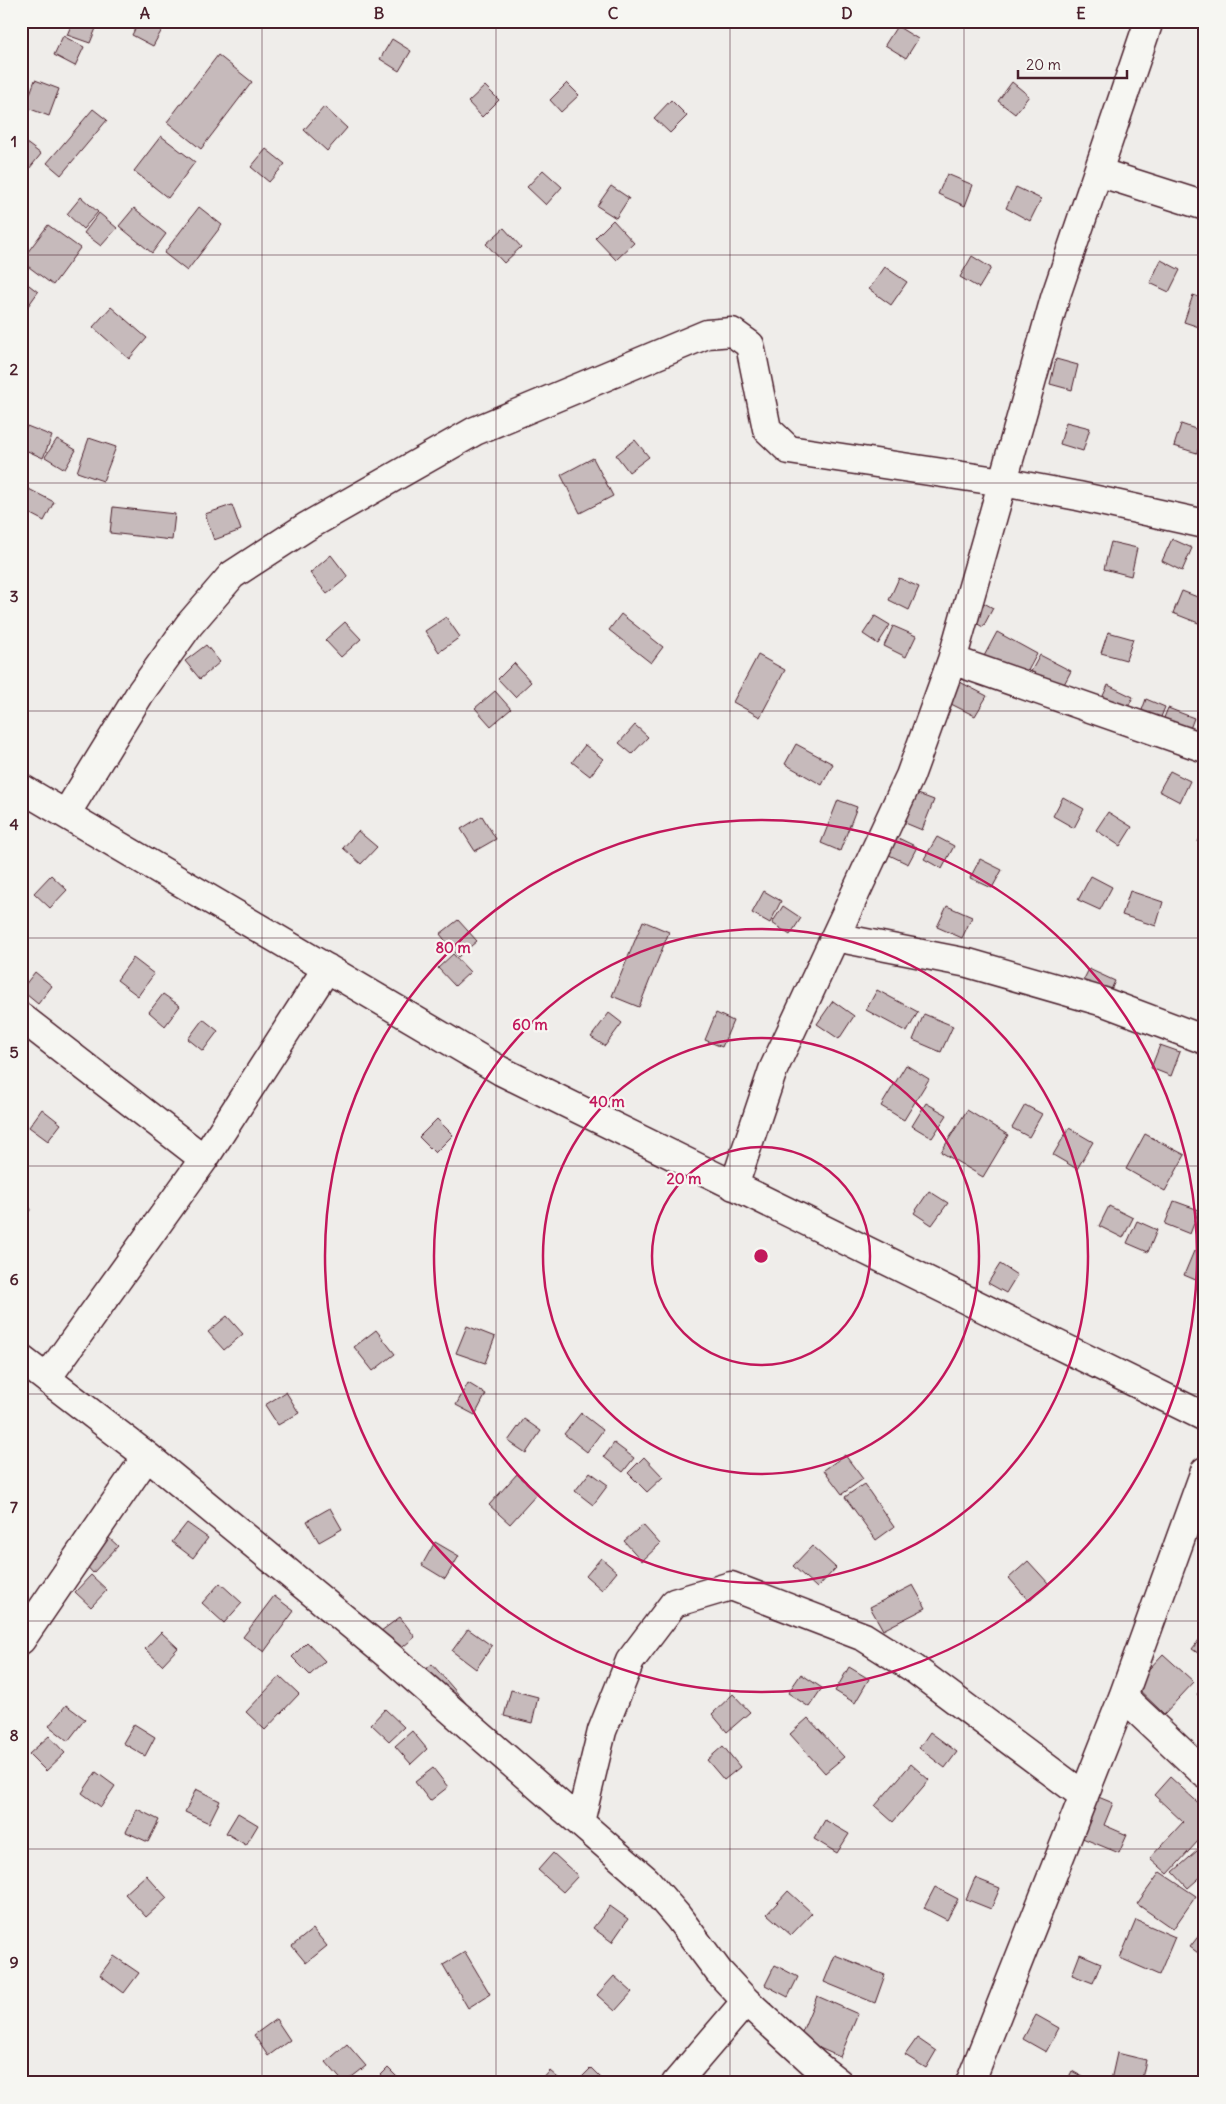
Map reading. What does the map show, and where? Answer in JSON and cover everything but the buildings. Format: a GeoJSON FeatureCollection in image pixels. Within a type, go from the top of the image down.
{"type":"FeatureCollection","features":[{"type":"Feature","properties":{"kind":"street"},"geometry":{"type":"LineString","coordinates":[[734,1186],[773,1070],[910,776],[952,660],[1055,298],[1149,21]]}},
{"type":"Feature","properties":{"kind":"street"},"geometry":{"type":"LineString","coordinates":[[1098,172],[1205,206]]}},
{"type":"Feature","properties":{"kind":"street"},"geometry":{"type":"LineString","coordinates":[[66,814],[141,692],[189,625],[232,575],[306,527],[475,431],[707,334],[732,332],[750,346],[766,429],[789,450],[1003,482],[1078,496],[1205,524]]}},
{"type":"Feature","properties":{"kind":"street"},"geometry":{"type":"LineString","coordinates":[[952,660],[1205,748]]}},
{"type":"Feature","properties":{"kind":"street"},"geometry":{"type":"LineString","coordinates":[[21,788],[501,1071],[1205,1417]]}},
{"type":"Feature","properties":{"kind":"street"},"geometry":{"type":"LineString","coordinates":[[835,937],[968,963],[1104,1002],[1205,1040]]}},
{"type":"Feature","properties":{"kind":"street"},"geometry":{"type":"LineString","coordinates":[[47,1378],[204,1158],[327,968]]}},
{"type":"Feature","properties":{"kind":"street"},"geometry":{"type":"LineString","coordinates":[[21,1017],[204,1158]]}},
{"type":"Feature","properties":{"kind":"street"},"geometry":{"type":"LineString","coordinates":[[21,1359],[148,1456],[388,1654],[646,1880],[678,1917],[719,1972],[746,2002],[816,2065],[839,2083]]}},
{"type":"Feature","properties":{"kind":"street"},"geometry":{"type":"LineString","coordinates":[[21,1640],[148,1456]]}},
{"type":"Feature","properties":{"kind":"street"},"geometry":{"type":"LineString","coordinates":[[970,2083],[1123,1697],[1204,1478]]}},
{"type":"Feature","properties":{"kind":"street"},"geometry":{"type":"LineString","coordinates":[[580,1822],[602,1731],[630,1661],[674,1603],[731,1586],[864,1637],[913,1668],[1084,1796]]}},
{"type":"Feature","properties":{"kind":"street"},"geometry":{"type":"LineString","coordinates":[[1123,1697],[1205,1774]]}},
{"type":"Feature","properties":{"kind":"street"},"geometry":{"type":"LineString","coordinates":[[676,2083],[746,2002]]}}]}
